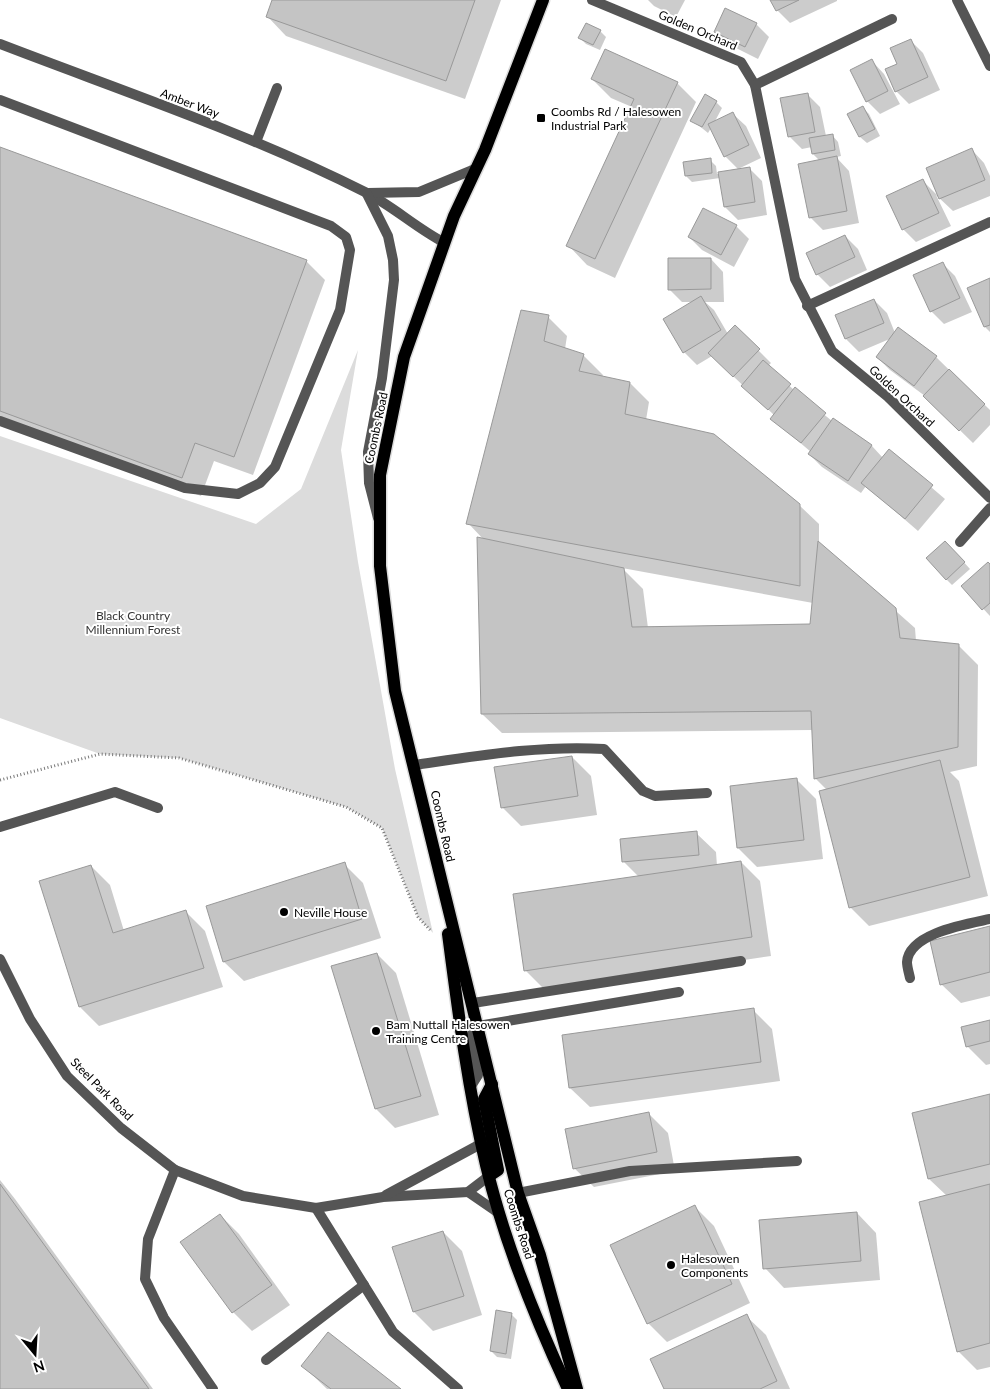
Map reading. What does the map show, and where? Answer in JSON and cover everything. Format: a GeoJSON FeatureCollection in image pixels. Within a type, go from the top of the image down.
{"type":"FeatureCollection","features":[{"type":"Feature","properties":{"kind":"main road","name":"Coombs Road"},"geometry":{"type":"LineString","coordinates":[[543,0],[477,168],[454,216],[404,357],[380,475],[380,566],[395,691],[473,1003],[518,1193],[540,1255],[577,1389]]}},
{"type":"Feature","properties":{"kind":"main road","name":"Coombs Road"},"geometry":{"type":"LineString","coordinates":[[442,882],[458,1008],[471,1086],[487,1140]]}},
{"type":"Feature","properties":{"kind":"main road"},"geometry":{"type":"LineString","coordinates":[[489,1176],[498,1170],[487,1140],[484,1099],[492,1084]]}},
{"type":"Feature","properties":{"kind":"main road","name":"Coombs Road"},"geometry":{"type":"LineString","coordinates":[[489,1176],[540,1329],[568,1389]]}},
{"type":"Feature","properties":{"kind":"street","name":"Golden Orchard"},"geometry":{"type":"LineString","coordinates":[[592,0],[741,62],[755,85],[795,279],[807,306],[832,351],[888,397],[990,498]]}},
{"type":"Feature","properties":{"kind":"street"},"geometry":{"type":"LineString","coordinates":[[957,0],[990,66]]}},
{"type":"Feature","properties":{"kind":"street"},"geometry":{"type":"LineString","coordinates":[[755,85],[892,20]]}},
{"type":"Feature","properties":{"kind":"street","name":"Amber Way"},"geometry":{"type":"LineString","coordinates":[[0,44],[256,142],[367,193],[422,231],[445,243]]}},
{"type":"Feature","properties":{"kind":"street"},"geometry":{"type":"LineString","coordinates":[[256,142],[277,88]]}},
{"type":"Feature","properties":{"kind":"street"},"geometry":{"type":"LineString","coordinates":[[0,100],[331,226],[346,237],[350,250],[340,310],[275,467],[260,483],[238,494],[185,488],[0,421]]}},
{"type":"Feature","properties":{"kind":"street","name":"Amber Way"},"geometry":{"type":"LineString","coordinates":[[367,193],[418,192],[435,187],[477,168]]}},
{"type":"Feature","properties":{"kind":"street"},"geometry":{"type":"LineString","coordinates":[[367,193],[388,236],[393,260],[394,280],[382,378],[368,452],[369,483],[380,526]]}},
{"type":"Feature","properties":{"kind":"street"},"geometry":{"type":"LineString","coordinates":[[807,306],[990,222]]}},
{"type":"Feature","properties":{"kind":"street"},"geometry":{"type":"LineString","coordinates":[[960,542],[990,508]]}},
{"type":"Feature","properties":{"kind":"street"},"geometry":{"type":"LineString","coordinates":[[414,765],[500,753],[580,747],[604,749],[643,791],[655,796],[707,793]]}},
{"type":"Feature","properties":{"kind":"street"},"geometry":{"type":"LineString","coordinates":[[0,827],[115,792],[158,808]]}},
{"type":"Feature","properties":{"kind":"street"},"geometry":{"type":"LineString","coordinates":[[910,978],[907,961],[914,946],[930,935],[990,919]]}},
{"type":"Feature","properties":{"kind":"street","name":"Steel Park Road"},"geometry":{"type":"LineString","coordinates":[[0,959],[30,1018],[67,1076],[121,1128],[175,1170],[243,1196],[316,1208],[383,1197],[468,1192]]}},
{"type":"Feature","properties":{"kind":"street"},"geometry":{"type":"LineString","coordinates":[[473,1003],[741,961]]}},
{"type":"Feature","properties":{"kind":"street"},"geometry":{"type":"LineString","coordinates":[[471,1086],[478,1075],[472,1034],[478,1026],[679,992]]}},
{"type":"Feature","properties":{"kind":"street","name":"Steel Park Road"},"geometry":{"type":"LineString","coordinates":[[383,1197],[487,1140],[505,1134]]}},
{"type":"Feature","properties":{"kind":"street"},"geometry":{"type":"LineString","coordinates":[[518,1193],[630,1171],[797,1161]]}},
{"type":"Feature","properties":{"kind":"street"},"geometry":{"type":"LineString","coordinates":[[175,1170],[148,1239],[145,1279],[164,1318],[213,1389]]}},
{"type":"Feature","properties":{"kind":"street"},"geometry":{"type":"LineString","coordinates":[[489,1176],[468,1192],[501,1214]]}},
{"type":"Feature","properties":{"kind":"street"},"geometry":{"type":"LineString","coordinates":[[316,1208],[393,1332],[458,1389]]}},
{"type":"Feature","properties":{"kind":"street"},"geometry":{"type":"LineString","coordinates":[[266,1360],[364,1285]]}},
{"type":"Feature","properties":{"kind":"path"},"geometry":{"type":"LineString","coordinates":[[0,780],[100,754],[180,758],[346,807],[382,828],[418,917],[433,933]]}},
{"type":"Feature","properties":{"kind":"green space","name":"Black Country Millennium Forest"},"geometry":{"type":"Polygon","coordinates":[[[358,350],[341,450],[358,562],[395,769],[433,933],[418,917],[382,828],[346,807],[179,758],[100,754],[0,718],[0,436],[256,524],[301,489],[358,350]]]}},
{"type":"Feature","properties":{"kind":"building"},"geometry":{"type":"Polygon","coordinates":[[[272,0],[475,0],[446,81],[266,17],[272,0]]]}},
{"type":"Feature","properties":{"kind":"building"},"geometry":{"type":"Polygon","coordinates":[[[770,0],[799,0],[776,11],[770,0]]]}},
{"type":"Feature","properties":{"kind":"building"},"geometry":{"type":"Polygon","coordinates":[[[725,8],[757,23],[745,47],[714,32],[725,8]]]}},
{"type":"Feature","properties":{"kind":"building"},"geometry":{"type":"Polygon","coordinates":[[[586,23],[601,30],[593,45],[578,38],[586,23]]]}},
{"type":"Feature","properties":{"kind":"building"},"geometry":{"type":"Polygon","coordinates":[[[911,39],[928,77],[895,92],[885,69],[897,64],[890,48],[911,39]]]}},
{"type":"Feature","properties":{"kind":"building"},"geometry":{"type":"Polygon","coordinates":[[[605,49],[678,82],[595,259],[566,246],[634,99],[591,79],[605,49]]]}},
{"type":"Feature","properties":{"kind":"building"},"geometry":{"type":"Polygon","coordinates":[[[872,59],[888,91],[866,102],[850,70],[872,59]]]}},
{"type":"Feature","properties":{"kind":"building"},"geometry":{"type":"Polygon","coordinates":[[[808,93],[815,132],[788,137],[780,98],[808,93]]]}},
{"type":"Feature","properties":{"kind":"building"},"geometry":{"type":"Polygon","coordinates":[[[705,94],[717,101],[702,127],[690,121],[705,94]]]}},
{"type":"Feature","properties":{"kind":"building"},"geometry":{"type":"Polygon","coordinates":[[[863,106],[875,129],[859,137],[847,114],[863,106]]]}},
{"type":"Feature","properties":{"kind":"building"},"geometry":{"type":"Polygon","coordinates":[[[733,112],[749,145],[724,157],[708,124],[733,112]]]}},
{"type":"Feature","properties":{"kind":"building"},"geometry":{"type":"Polygon","coordinates":[[[833,134],[835,150],[812,154],[809,138],[833,134]]]}},
{"type":"Feature","properties":{"kind":"building"},"geometry":{"type":"Polygon","coordinates":[[[0,147],[307,260],[234,457],[195,443],[182,478],[0,411],[0,147]]]}},
{"type":"Feature","properties":{"kind":"building"},"geometry":{"type":"Polygon","coordinates":[[[972,148],[985,180],[939,199],[926,168],[972,148]]]}},
{"type":"Feature","properties":{"kind":"building"},"geometry":{"type":"Polygon","coordinates":[[[837,156],[847,211],[809,218],[798,164],[837,156]]]}},
{"type":"Feature","properties":{"kind":"building"},"geometry":{"type":"Polygon","coordinates":[[[711,158],[712,173],[685,176],[683,162],[711,158]]]}},
{"type":"Feature","properties":{"kind":"building"},"geometry":{"type":"Polygon","coordinates":[[[750,167],[755,202],[724,207],[718,172],[750,167]]]}},
{"type":"Feature","properties":{"kind":"building"},"geometry":{"type":"Polygon","coordinates":[[[923,179],[939,213],[902,230],[886,196],[923,179]]]}},
{"type":"Feature","properties":{"kind":"building"},"geometry":{"type":"Polygon","coordinates":[[[703,208],[737,225],[721,255],[688,237],[703,208]]]}},
{"type":"Feature","properties":{"kind":"building"},"geometry":{"type":"Polygon","coordinates":[[[845,235],[855,257],[816,275],[806,253],[845,235]]]}},
{"type":"Feature","properties":{"kind":"building"},"geometry":{"type":"Polygon","coordinates":[[[668,258],[711,258],[711,289],[668,290],[668,258]]]}},
{"type":"Feature","properties":{"kind":"building"},"geometry":{"type":"Polygon","coordinates":[[[943,262],[960,298],[930,312],[913,275],[943,262]]]}},
{"type":"Feature","properties":{"kind":"building"},"geometry":{"type":"Polygon","coordinates":[[[990,278],[990,325],[984,327],[967,288],[990,278]]]}},
{"type":"Feature","properties":{"kind":"building"},"geometry":{"type":"Polygon","coordinates":[[[701,296],[721,330],[683,353],[663,319],[701,296]]]}},
{"type":"Feature","properties":{"kind":"building"},"geometry":{"type":"Polygon","coordinates":[[[874,299],[884,323],[845,339],[835,315],[874,299]]]}},
{"type":"Feature","properties":{"kind":"building"},"geometry":{"type":"Polygon","coordinates":[[[521,310],[549,315],[544,341],[584,354],[579,371],[630,382],[625,414],[714,434],[800,504],[800,586],[466,524],[521,310]]]}},
{"type":"Feature","properties":{"kind":"building"},"geometry":{"type":"Polygon","coordinates":[[[735,325],[760,349],[733,377],[708,353],[735,325]]]}},
{"type":"Feature","properties":{"kind":"building"},"geometry":{"type":"Polygon","coordinates":[[[898,327],[937,356],[914,386],[876,357],[898,327]]]}},
{"type":"Feature","properties":{"kind":"building"},"geometry":{"type":"Polygon","coordinates":[[[763,360],[791,384],[768,410],[741,386],[763,360]]]}},
{"type":"Feature","properties":{"kind":"building"},"geometry":{"type":"Polygon","coordinates":[[[949,369],[985,404],[959,431],[923,396],[949,369]]]}},
{"type":"Feature","properties":{"kind":"building"},"geometry":{"type":"Polygon","coordinates":[[[795,387],[826,413],[801,443],[770,419],[795,387]]]}},
{"type":"Feature","properties":{"kind":"building"},"geometry":{"type":"Polygon","coordinates":[[[833,418],[872,445],[848,481],[808,454],[833,418]]]}},
{"type":"Feature","properties":{"kind":"building"},"geometry":{"type":"Polygon","coordinates":[[[889,449],[933,485],[905,519],[861,483],[889,449]]]}},
{"type":"Feature","properties":{"kind":"building"},"geometry":{"type":"Polygon","coordinates":[[[477,537],[624,568],[632,627],[810,624],[818,541],[896,608],[900,638],[959,644],[958,747],[814,779],[811,711],[481,714],[477,537]]]}},
{"type":"Feature","properties":{"kind":"building"},"geometry":{"type":"Polygon","coordinates":[[[945,541],[965,562],[946,580],[926,558],[945,541]]]}},
{"type":"Feature","properties":{"kind":"building"},"geometry":{"type":"Polygon","coordinates":[[[988,562],[990,564],[990,603],[982,610],[961,586],[988,562]]]}},
{"type":"Feature","properties":{"kind":"building"},"geometry":{"type":"Polygon","coordinates":[[[572,756],[578,796],[501,808],[494,767],[572,756]]]}},
{"type":"Feature","properties":{"kind":"building"},"geometry":{"type":"Polygon","coordinates":[[[940,760],[970,877],[849,908],[819,791],[940,760]]]}},
{"type":"Feature","properties":{"kind":"building"},"geometry":{"type":"Polygon","coordinates":[[[797,778],[804,840],[737,848],[730,786],[797,778]]]}},
{"type":"Feature","properties":{"kind":"building"},"geometry":{"type":"Polygon","coordinates":[[[697,831],[699,855],[622,862],[620,839],[697,831]]]}},
{"type":"Feature","properties":{"kind":"building"},"geometry":{"type":"Polygon","coordinates":[[[741,861],[752,937],[524,971],[513,894],[741,861]]]}},
{"type":"Feature","properties":{"kind":"building","name":"Neville House"},"geometry":{"type":"Polygon","coordinates":[[[345,862],[362,919],[223,962],[206,906],[345,862]]]}},
{"type":"Feature","properties":{"kind":"building"},"geometry":{"type":"Polygon","coordinates":[[[91,865],[113,933],[186,910],[204,968],[79,1007],[39,881],[91,865]]]}},
{"type":"Feature","properties":{"kind":"building"},"geometry":{"type":"Polygon","coordinates":[[[990,926],[990,972],[940,985],[930,941],[990,926]]]}},
{"type":"Feature","properties":{"kind":"building","name":"Bam Nuttall Halesowen Training Centre"},"geometry":{"type":"Polygon","coordinates":[[[377,953],[421,1096],[375,1109],[331,966],[377,953]]]}},
{"type":"Feature","properties":{"kind":"building"},"geometry":{"type":"Polygon","coordinates":[[[754,1008],[761,1062],[569,1088],[562,1035],[754,1008]]]}},
{"type":"Feature","properties":{"kind":"building"},"geometry":{"type":"Polygon","coordinates":[[[990,1020],[990,1041],[966,1047],[961,1027],[990,1020]]]}},
{"type":"Feature","properties":{"kind":"building"},"geometry":{"type":"Polygon","coordinates":[[[990,1094],[990,1164],[928,1179],[912,1113],[990,1094]]]}},
{"type":"Feature","properties":{"kind":"building"},"geometry":{"type":"Polygon","coordinates":[[[649,1112],[657,1152],[573,1169],[565,1129],[649,1112]]]}},
{"type":"Feature","properties":{"kind":"building"},"geometry":{"type":"Polygon","coordinates":[[[0,1184],[149,1389],[0,1389],[0,1184]]]}},
{"type":"Feature","properties":{"kind":"building"},"geometry":{"type":"Polygon","coordinates":[[[990,1184],[990,1343],[957,1352],[919,1202],[990,1184]]]}},
{"type":"Feature","properties":{"kind":"building","name":"Halesowen Components"},"geometry":{"type":"Polygon","coordinates":[[[695,1205],[732,1284],[647,1324],[610,1245],[695,1205]]]}},
{"type":"Feature","properties":{"kind":"building"},"geometry":{"type":"Polygon","coordinates":[[[857,1212],[861,1261],[763,1269],[759,1220],[857,1212]]]}},
{"type":"Feature","properties":{"kind":"building"},"geometry":{"type":"Polygon","coordinates":[[[220,1214],[272,1285],[232,1313],[180,1242],[220,1214]]]}},
{"type":"Feature","properties":{"kind":"building"},"geometry":{"type":"Polygon","coordinates":[[[443,1231],[464,1296],[413,1312],[392,1247],[443,1231]]]}},
{"type":"Feature","properties":{"kind":"building"},"geometry":{"type":"Polygon","coordinates":[[[496,1310],[512,1313],[506,1354],[490,1351],[496,1310]]]}},
{"type":"Feature","properties":{"kind":"building"},"geometry":{"type":"Polygon","coordinates":[[[747,1314],[777,1381],[760,1389],[664,1389],[650,1359],[747,1314]]]}},
{"type":"Feature","properties":{"kind":"building"},"geometry":{"type":"Polygon","coordinates":[[[328,1332],[401,1389],[331,1389],[301,1366],[328,1332]]]}},
{"type":"Feature","properties":{"kind":"place","name":"Coombs Rd / Halesowen Industrial Park"},"geometry":{"type":"Point","coordinates":[541,118]}},
{"type":"Feature","properties":{"kind":"place","name":"Neville House"},"geometry":{"type":"Point","coordinates":[284,912]}},
{"type":"Feature","properties":{"kind":"place","name":"Bam Nuttall Halesowen Training Centre"},"geometry":{"type":"Point","coordinates":[376,1031]}},
{"type":"Feature","properties":{"kind":"place","name":"Halesowen Components"},"geometry":{"type":"Point","coordinates":[671,1265]}}]}
